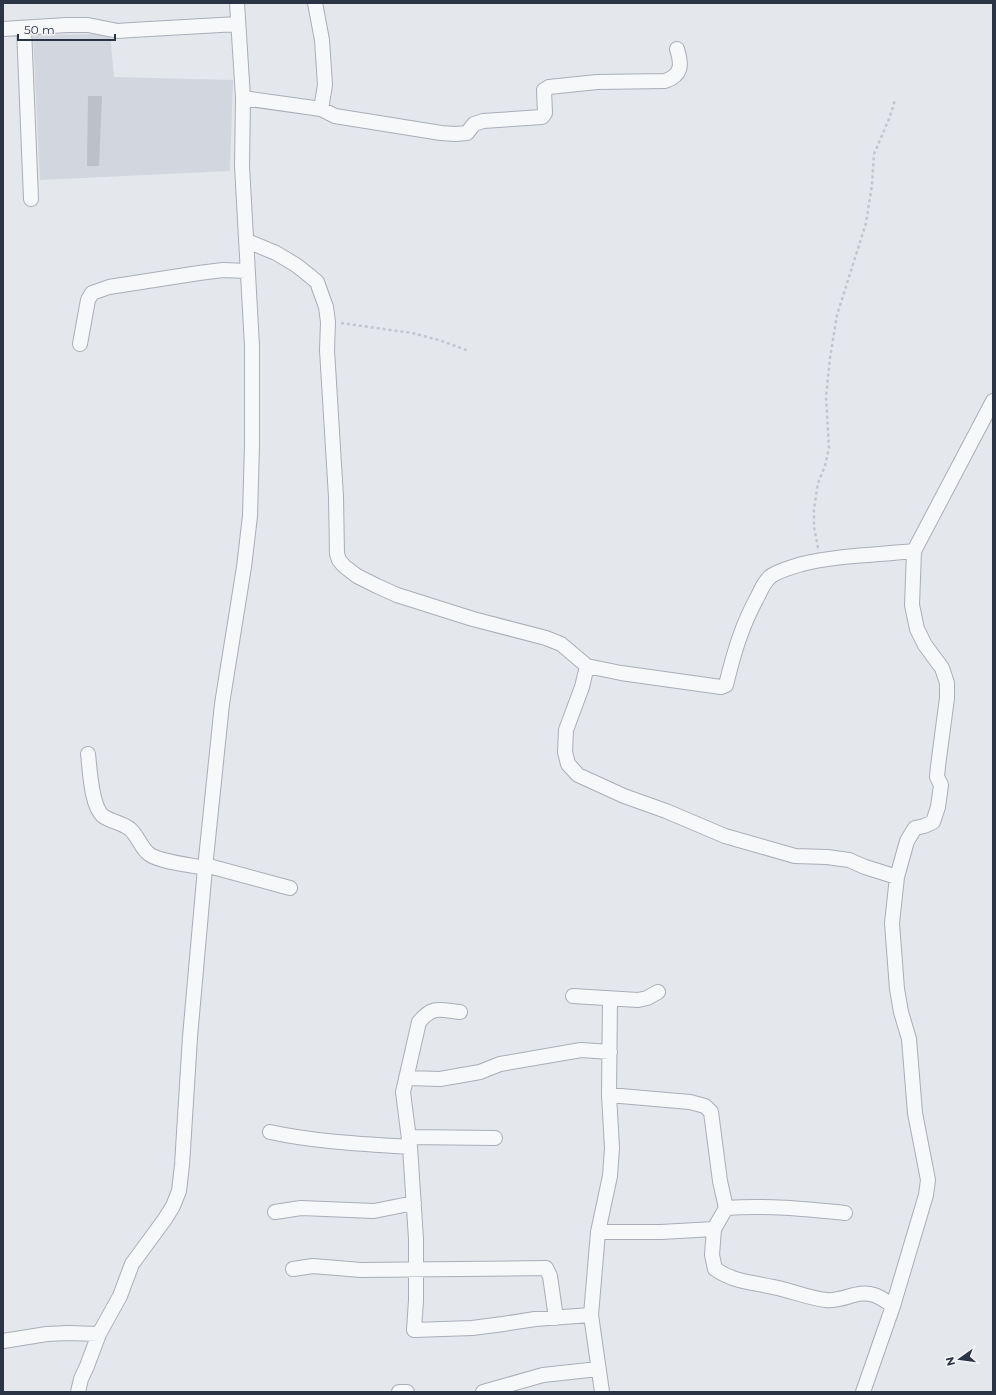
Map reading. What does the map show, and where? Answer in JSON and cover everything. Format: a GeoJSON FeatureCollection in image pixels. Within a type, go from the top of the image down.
{"type":"FeatureCollection","features":[{"type":"Feature","properties":{"kind":"street"},"geometry":{"type":"LineString","coordinates":[[78,1392],[81,1379],[99,1334],[120,1296],[132,1264],[166,1219],[173,1206],[179,1191],[182,1165],[190,1029],[222,704],[244,568],[250,516],[252,353],[242,166],[243,98],[237,3]]}},
{"type":"Feature","properties":{"kind":"street"},"geometry":{"type":"LineString","coordinates":[[315,3],[322,40],[325,85],[321,109]]}},
{"type":"Feature","properties":{"kind":"street"},"geometry":{"type":"LineString","coordinates":[[3,29],[88,25],[118,31],[238,24]]}},
{"type":"Feature","properties":{"kind":"street"},"geometry":{"type":"LineString","coordinates":[[24,28],[31,199]]}},
{"type":"Feature","properties":{"kind":"street"},"geometry":{"type":"LineString","coordinates":[[243,98],[321,109],[335,116],[441,133],[467,133],[474,124],[483,121],[542,117],[545,113],[544,90],[549,87],[597,82],[665,81],[673,78],[679,72],[680,59],[677,49]]}},
{"type":"Feature","properties":{"kind":"street"},"geometry":{"type":"LineString","coordinates":[[247,241],[276,253],[296,265],[317,282],[326,307],[333,419],[337,554],[339,560],[344,566],[357,576],[397,594],[473,619],[546,638],[561,644],[587,666],[621,673],[721,687],[726,685],[733,653],[746,618],[763,585],[771,576],[789,568],[820,560],[914,552]]}},
{"type":"Feature","properties":{"kind":"street"},"geometry":{"type":"LineString","coordinates":[[80,344],[88,300],[92,293],[109,287],[199,273],[223,270],[247,271]]}},
{"type":"Feature","properties":{"kind":"street"},"geometry":{"type":"LineString","coordinates":[[863,1392],[893,1306],[926,1195],[928,1180],[915,1113],[909,1039],[901,1012],[894,957],[892,923],[897,877],[907,841],[915,828],[933,822],[938,807],[941,785],[937,777],[947,698],[947,683],[942,668],[924,645],[917,629],[912,605],[914,552],[993,401]]}},
{"type":"Feature","properties":{"kind":"street"},"geometry":{"type":"LineString","coordinates":[[587,666],[582,687],[566,730],[565,752],[568,764],[578,775],[624,796],[725,836],[795,856],[827,857],[849,860],[871,870],[897,877]]}},
{"type":"Feature","properties":{"kind":"street"},"geometry":{"type":"LineString","coordinates":[[88,754],[97,808],[102,815],[132,830],[150,855],[164,860],[205,867],[290,888]]}},
{"type":"Feature","properties":{"kind":"street"},"geometry":{"type":"LineString","coordinates":[[573,996],[638,1000],[647,998],[658,992]]}},
{"type":"Feature","properties":{"kind":"street"},"geometry":{"type":"LineString","coordinates":[[602,1392],[592,1315],[598,1232],[610,1169],[612,1148],[609,1096],[610,999]]}},
{"type":"Feature","properties":{"kind":"street"},"geometry":{"type":"LineString","coordinates":[[460,1012],[434,1010],[426,1014],[419,1022],[403,1092],[414,1202],[416,1270],[414,1330],[472,1328],[535,1319],[592,1315]]}},
{"type":"Feature","properties":{"kind":"street"},"geometry":{"type":"LineString","coordinates":[[406,1078],[440,1079],[480,1072],[500,1064],[581,1050],[610,1052]]}},
{"type":"Feature","properties":{"kind":"street"},"geometry":{"type":"LineString","coordinates":[[609,1096],[690,1102],[705,1106],[711,1112],[720,1181],[726,1208],[714,1230],[712,1255],[715,1269],[725,1276],[740,1281],[772,1286],[826,1300],[839,1300],[864,1293],[874,1295],[893,1306]]}},
{"type":"Feature","properties":{"kind":"street"},"geometry":{"type":"LineString","coordinates":[[270,1132],[292,1137],[334,1142],[409,1142],[495,1138]]}},
{"type":"Feature","properties":{"kind":"street"},"geometry":{"type":"LineString","coordinates":[[275,1212],[301,1208],[374,1211],[414,1202]]}},
{"type":"Feature","properties":{"kind":"street"},"geometry":{"type":"LineString","coordinates":[[726,1208],[744,1206],[787,1207],[845,1213]]}},
{"type":"Feature","properties":{"kind":"street"},"geometry":{"type":"LineString","coordinates":[[598,1232],[714,1230]]}},
{"type":"Feature","properties":{"kind":"street"},"geometry":{"type":"LineString","coordinates":[[293,1269],[313,1266],[362,1270],[546,1268],[550,1276],[556,1318]]}},
{"type":"Feature","properties":{"kind":"street"},"geometry":{"type":"LineString","coordinates":[[3,1341],[47,1334],[99,1334]]}},
{"type":"Feature","properties":{"kind":"street"},"geometry":{"type":"LineString","coordinates":[[483,1392],[543,1375],[598,1369]]}},
{"type":"Feature","properties":{"kind":"street"},"geometry":{"type":"LineString","coordinates":[[399,1392],[407,1392]]}},
{"type":"Feature","properties":{"kind":"path"},"geometry":{"type":"LineString","coordinates":[[820,560],[814,527],[814,509],[818,483],[825,466],[829,448],[826,397],[830,358],[837,315],[866,223],[872,185],[874,154],[890,119],[895,100]]}},
{"type":"Feature","properties":{"kind":"path"},"geometry":{"type":"LineString","coordinates":[[328,322],[412,333],[439,340],[469,351]]}},
{"type":"Feature","properties":{"kind":"shaded area"},"geometry":{"type":"Polygon","coordinates":[[[110,34],[114,77],[233,80],[230,171],[40,180],[33,35],[110,34]]]}},
{"type":"Feature","properties":{"kind":"building"},"geometry":{"type":"Polygon","coordinates":[[[88,96],[102,96],[99,166],[87,166],[88,96]]]}}]}
